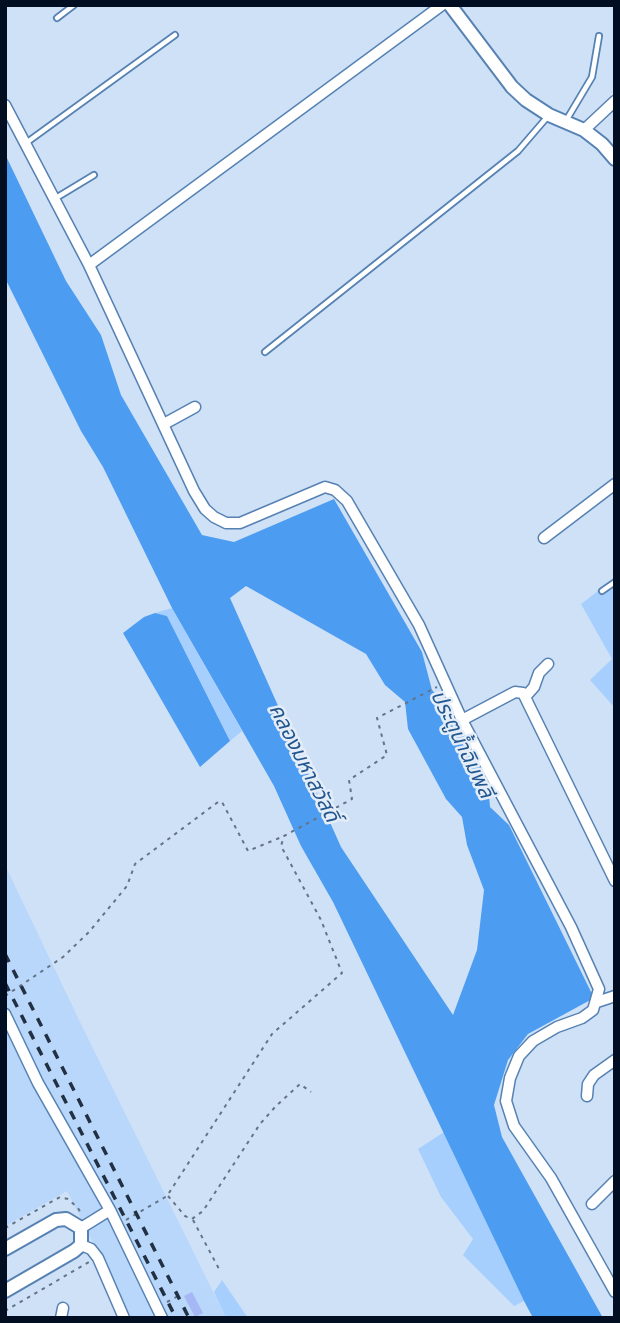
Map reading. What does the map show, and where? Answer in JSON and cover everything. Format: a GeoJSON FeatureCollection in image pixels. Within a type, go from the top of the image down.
{"type":"FeatureCollection","features":[{"type":"Feature","properties":{"kind":"street"},"geometry":{"type":"LineString","coordinates":[[89,265],[442,5]]}},
{"type":"Feature","properties":{"kind":"street"},"geometry":{"type":"LineString","coordinates":[[450,5],[512,87],[549,115],[584,130],[615,159]]}},
{"type":"Feature","properties":{"kind":"street"},"geometry":{"type":"LineString","coordinates":[[584,130],[615,101]]}},
{"type":"Feature","properties":{"kind":"street"},"geometry":{"type":"LineString","coordinates":[[5,105],[89,265],[205,509],[226,523],[240,523],[325,488],[335,491],[347,501],[418,625],[462,720],[571,927],[600,989],[593,1010],[533,1041],[519,1056],[510,1078],[506,1101],[514,1126],[551,1178],[615,1292]]}},
{"type":"Feature","properties":{"kind":"street"},"geometry":{"type":"LineString","coordinates":[[164,424],[195,407]]}},
{"type":"Feature","properties":{"kind":"street"},"geometry":{"type":"LineString","coordinates":[[544,538],[615,484]]}},
{"type":"Feature","properties":{"kind":"street"},"geometry":{"type":"LineString","coordinates":[[526,696],[534,687],[539,673],[548,664]]}},
{"type":"Feature","properties":{"kind":"street"},"geometry":{"type":"LineString","coordinates":[[462,720],[515,692],[519,691],[526,696],[615,881]]}},
{"type":"Feature","properties":{"kind":"street"},"geometry":{"type":"LineString","coordinates":[[597,1002],[615,996]]}},
{"type":"Feature","properties":{"kind":"street"},"geometry":{"type":"LineString","coordinates":[[5,1014],[38,1083],[119,1224],[163,1318]]}},
{"type":"Feature","properties":{"kind":"street"},"geometry":{"type":"LineString","coordinates":[[587,1096],[588,1084],[594,1075],[615,1060]]}},
{"type":"Feature","properties":{"kind":"street"},"geometry":{"type":"LineString","coordinates":[[592,1204],[615,1181]]}},
{"type":"Feature","properties":{"kind":"street"},"geometry":{"type":"LineString","coordinates":[[84,1226],[110,1209]]}},
{"type":"Feature","properties":{"kind":"street"},"geometry":{"type":"LineString","coordinates":[[5,1249],[56,1220],[66,1219],[84,1226]]}},
{"type":"Feature","properties":{"kind":"street"},"geometry":{"type":"LineString","coordinates":[[84,1226],[87,1248],[98,1258],[124,1318]]}},
{"type":"Feature","properties":{"kind":"street"},"geometry":{"type":"LineString","coordinates":[[5,1291],[87,1248]]}},
{"type":"Feature","properties":{"kind":"lane"},"geometry":{"type":"LineString","coordinates":[[57,18],[74,5]]}},
{"type":"Feature","properties":{"kind":"lane"},"geometry":{"type":"LineString","coordinates":[[24,144],[175,35]]}},
{"type":"Feature","properties":{"kind":"lane"},"geometry":{"type":"LineString","coordinates":[[566,121],[592,77],[598,36]]}},
{"type":"Feature","properties":{"kind":"lane"},"geometry":{"type":"LineString","coordinates":[[265,352],[518,151],[549,115]]}},
{"type":"Feature","properties":{"kind":"lane"},"geometry":{"type":"LineString","coordinates":[[55,198],[94,175]]}},
{"type":"Feature","properties":{"kind":"lane"},"geometry":{"type":"LineString","coordinates":[[602,591],[615,582]]}},
{"type":"Feature","properties":{"kind":"path"},"geometry":{"type":"LineString","coordinates":[[5,996],[63,957],[89,932],[127,886],[135,864],[218,802],[222,803],[248,851],[284,836],[352,799],[349,780],[387,755],[377,718],[436,687]]}},
{"type":"Feature","properties":{"kind":"path"},"geometry":{"type":"LineString","coordinates":[[119,1224],[167,1196],[272,1034],[342,972],[321,920],[281,846],[284,836]]}},
{"type":"Feature","properties":{"kind":"path"},"geometry":{"type":"LineString","coordinates":[[192,1219],[203,1211],[260,1124],[276,1106],[300,1083],[311,1092]]}},
{"type":"Feature","properties":{"kind":"path"},"geometry":{"type":"LineString","coordinates":[[167,1196],[185,1216],[192,1219],[219,1269]]}},
{"type":"Feature","properties":{"kind":"path"},"geometry":{"type":"LineString","coordinates":[[5,1228],[60,1197],[68,1199],[78,1208],[84,1226]]}},
{"type":"Feature","properties":{"kind":"path"},"geometry":{"type":"LineString","coordinates":[[139,1212],[142,1217]]}},
{"type":"Feature","properties":{"kind":"path"},"geometry":{"type":"LineString","coordinates":[[5,1311],[88,1262],[93,1258],[87,1248]]}},
{"type":"Feature","properties":{"kind":"path"},"geometry":{"type":"LineString","coordinates":[[164,1304],[181,1294]]}},
{"type":"Feature","properties":{"kind":"shaded area"},"geometry":{"type":"Polygon","coordinates":[[[615,578],[615,708],[590,680],[612,659],[581,604],[615,578]]]}},
{"type":"Feature","properties":{"kind":"shaded area"},"geometry":{"type":"Polygon","coordinates":[[[172,608],[242,731],[230,741],[167,616],[155,613],[172,608]]]}},
{"type":"Feature","properties":{"kind":"shaded area"},"geometry":{"type":"Polygon","coordinates":[[[5,865],[226,1318],[131,1318],[67,1191],[5,1226],[5,865]]]}},
{"type":"Feature","properties":{"kind":"shaded area"},"geometry":{"type":"Polygon","coordinates":[[[444,1132],[524,1301],[514,1306],[463,1255],[473,1239],[441,1197],[418,1149],[444,1132]]]}},
{"type":"Feature","properties":{"kind":"shaded area"},"geometry":{"type":"Polygon","coordinates":[[[222,1280],[248,1318],[226,1318],[214,1292],[222,1280]]]}},
{"type":"Feature","properties":{"kind":"water","name":"ประตูน้ำฉิมพลี"},"geometry":{"type":"Polygon","coordinates":[[[5,154],[66,281],[101,335],[121,395],[202,535],[234,542],[334,499],[422,652],[432,690],[452,711],[488,783],[490,807],[509,825],[594,998],[528,1034],[508,1060],[494,1105],[502,1137],[603,1318],[533,1318],[333,902],[301,846],[274,786],[172,608],[103,467],[81,431],[5,278],[5,154]],[[246,586],[230,598],[341,847],[453,1015],[477,950],[484,890],[467,845],[462,817],[446,799],[408,729],[405,702],[385,685],[366,654],[246,586]]]}},
{"type":"Feature","properties":{"kind":"water"},"geometry":{"type":"Polygon","coordinates":[[[155,613],[167,616],[230,741],[200,767],[123,633],[144,617],[155,613]]]}},
{"type":"Feature","properties":{"kind":"building"},"geometry":{"type":"Polygon","coordinates":[[[192,1292],[203,1313],[195,1317],[184,1296],[192,1292]]]}},
{"type":"Feature","properties":{"kind":"railway"},"geometry":{"type":"LineString","coordinates":[[5,954],[189,1318]]}},
{"type":"Feature","properties":{"kind":"railway"},"geometry":{"type":"LineString","coordinates":[[5,983],[176,1318]]}},
{"type":"Feature","properties":{"kind":"water label","name":"คลองมหาสวัสดิ์"},"geometry":{"type":"Point","coordinates":[304,763]}}]}
